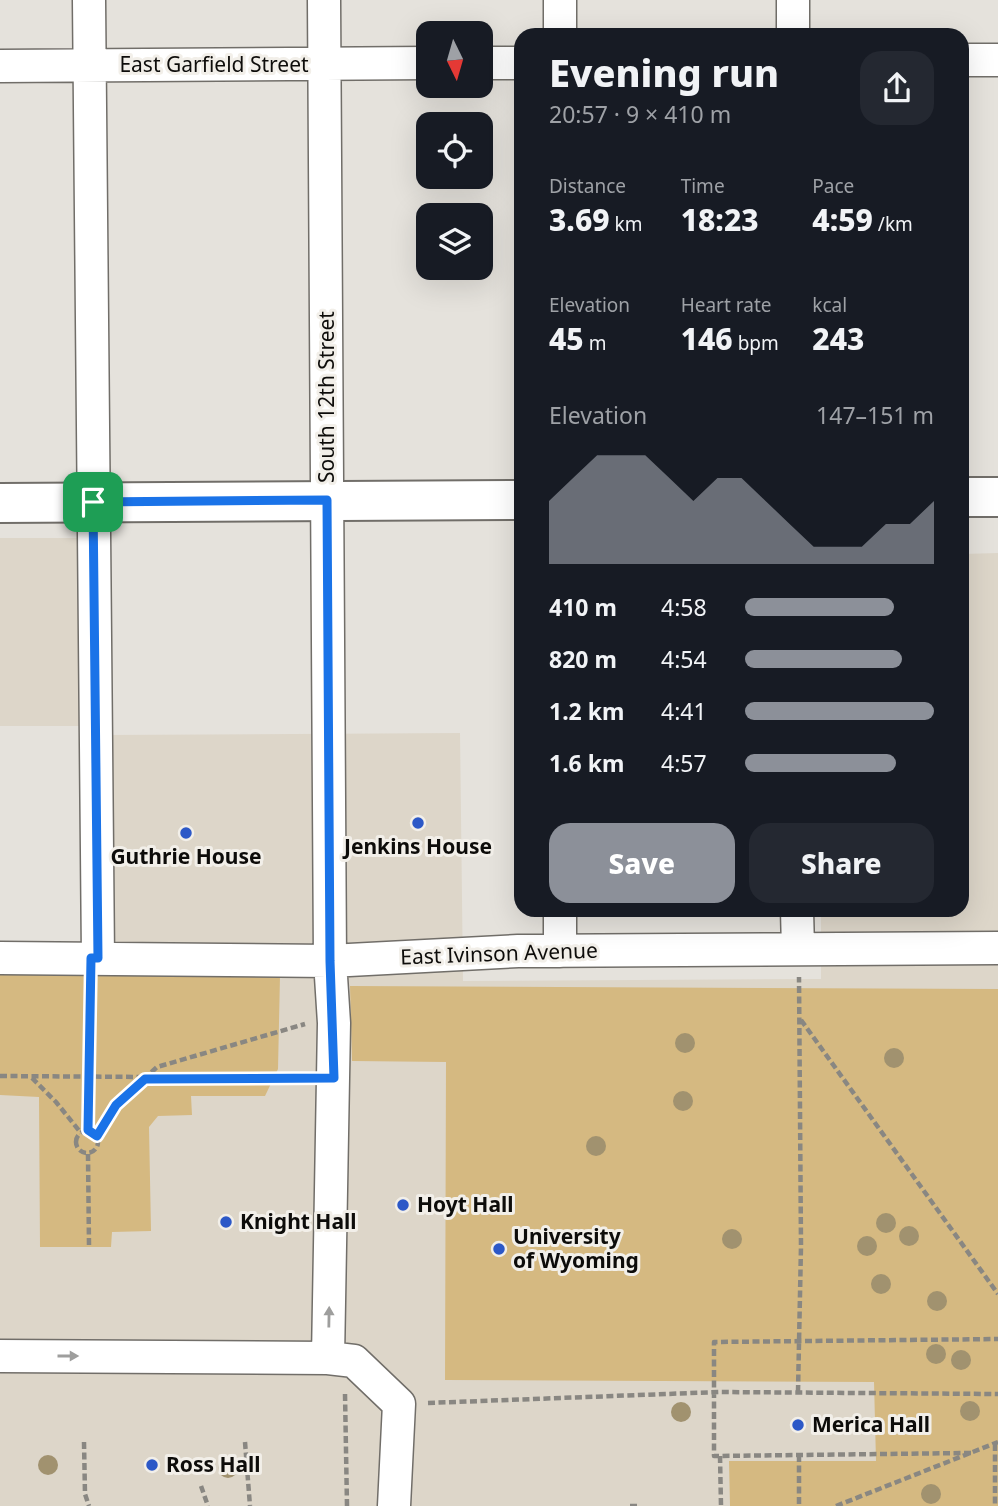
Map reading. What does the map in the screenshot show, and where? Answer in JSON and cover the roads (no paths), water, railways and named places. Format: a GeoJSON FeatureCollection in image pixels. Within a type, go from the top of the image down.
{"type":"FeatureCollection","features":[{"type":"Feature","properties":{"kind":"main road"},"geometry":{"type":"LineString","coordinates":[[969,497],[998,497]]}},
{"type":"Feature","properties":{"kind":"main road"},"geometry":{"type":"LineString","coordinates":[[0,503],[514,500]]}},
{"type":"Feature","properties":{"kind":"street"},"geometry":{"type":"LineString","coordinates":[[89,0],[95,958]]}},
{"type":"Feature","properties":{"kind":"street","name":"South 12th Street"},"geometry":{"type":"LineString","coordinates":[[324,0],[330,961],[334,1023],[328,1358]]}},
{"type":"Feature","properties":{"kind":"street"},"geometry":{"type":"LineString","coordinates":[[560,0],[560,28]]}},
{"type":"Feature","properties":{"kind":"street"},"geometry":{"type":"LineString","coordinates":[[793,0],[793,28]]}},
{"type":"Feature","properties":{"kind":"street"},"geometry":{"type":"LineString","coordinates":[[969,60],[998,60]]}},
{"type":"Feature","properties":{"kind":"street","name":"East Garfield Street"},"geometry":{"type":"LineString","coordinates":[[0,66],[416,63]]}},
{"type":"Feature","properties":{"kind":"street"},"geometry":{"type":"LineString","coordinates":[[494,63],[514,63]]}},
{"type":"Feature","properties":{"kind":"street"},"geometry":{"type":"LineString","coordinates":[[560,917],[560,951]]}},
{"type":"Feature","properties":{"kind":"street"},"geometry":{"type":"LineString","coordinates":[[797,917],[798,949]]}},
{"type":"Feature","properties":{"kind":"street","name":"East Ivinson Avenue"},"geometry":{"type":"LineString","coordinates":[[0,958],[330,961],[560,951],[998,948]]}},
{"type":"Feature","properties":{"kind":"street"},"geometry":{"type":"LineString","coordinates":[[0,1356],[328,1358],[354,1361],[399,1404],[393,1500]]}},
{"type":"Feature","properties":{"kind":"place","name":"Jenkins House"},"geometry":{"type":"Point","coordinates":[418,823]}},
{"type":"Feature","properties":{"kind":"place","name":"Guthrie House"},"geometry":{"type":"Point","coordinates":[186,833]}},
{"type":"Feature","properties":{"kind":"place","name":"Hoyt Hall"},"geometry":{"type":"Point","coordinates":[403,1205]}},
{"type":"Feature","properties":{"kind":"place","name":"Knight Hall"},"geometry":{"type":"Point","coordinates":[226,1222]}},
{"type":"Feature","properties":{"kind":"place","name":"University of Wyoming"},"geometry":{"type":"Point","coordinates":[499,1249]}},
{"type":"Feature","properties":{"kind":"place","name":"Merica Hall"},"geometry":{"type":"Point","coordinates":[798,1425]}},
{"type":"Feature","properties":{"kind":"place","name":"Ross Hall"},"geometry":{"type":"Point","coordinates":[152,1465]}}]}
